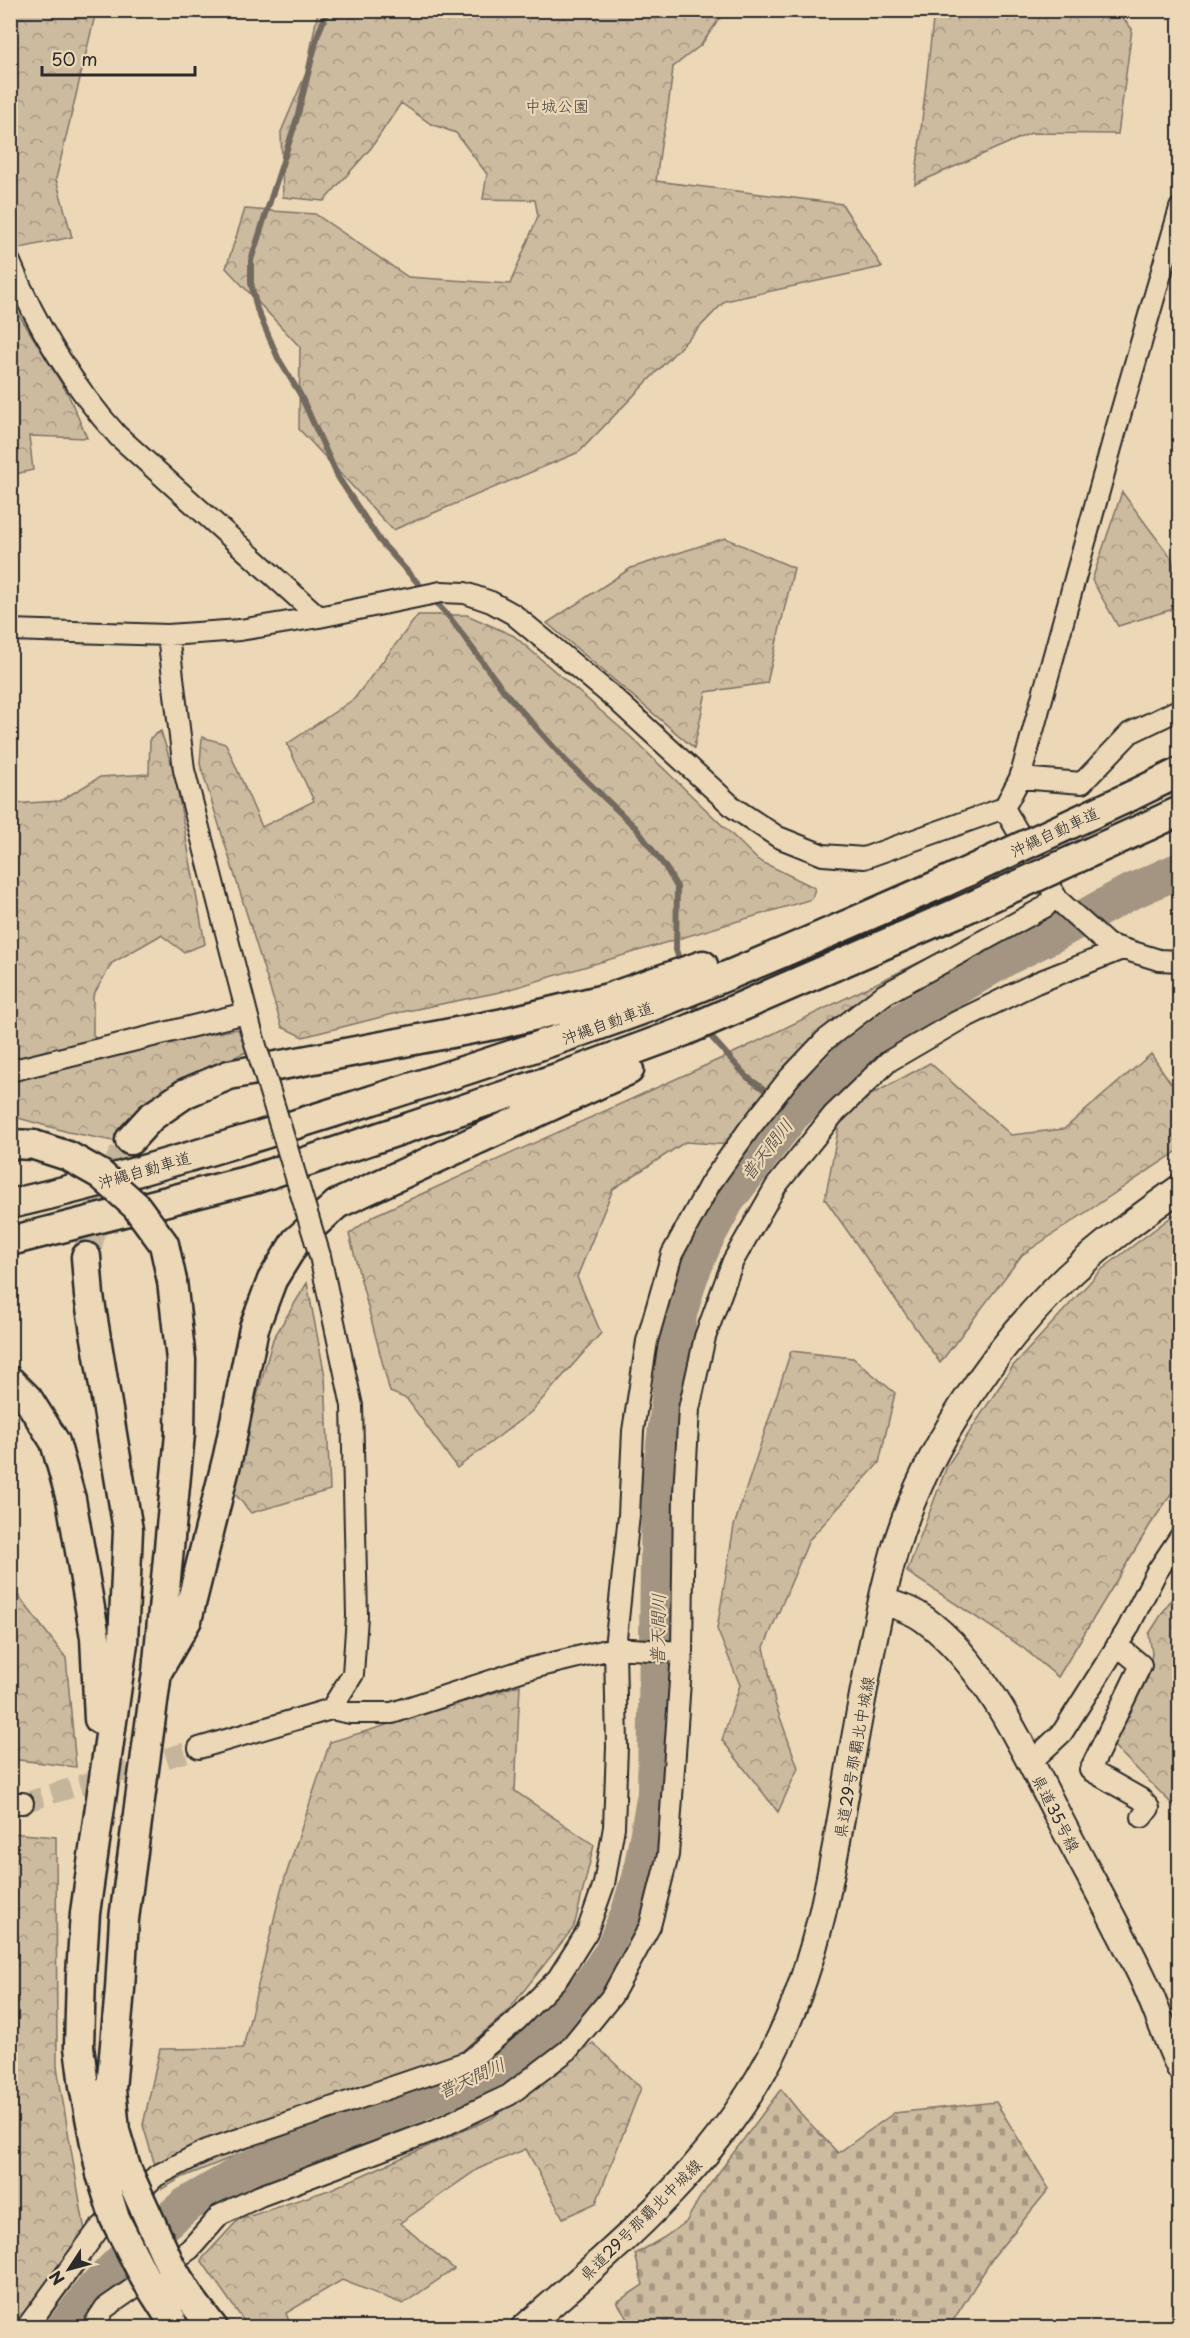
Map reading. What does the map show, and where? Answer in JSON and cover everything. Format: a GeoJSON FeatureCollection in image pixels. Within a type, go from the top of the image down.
{"type":"FeatureCollection","features":[{"type":"Feature","properties":{"kind":"highway","name":"沖縄自動車道"},"geometry":{"type":"LineString","coordinates":[[10,1204],[73,1190],[240,1142],[530,1050],[654,1005],[945,882],[1179,772]]}},
{"type":"Feature","properties":{"kind":"highway","name":"沖縄自動車道"},"geometry":{"type":"LineString","coordinates":[[10,1241],[254,1179],[563,1076],[685,1031],[959,912],[1179,811]]}},
{"type":"Feature","properties":{"kind":"highway"},"geometry":{"type":"LineString","coordinates":[[130,1140],[151,1117],[186,1093],[229,1075],[499,1024],[608,998],[711,962],[805,943]]}},
{"type":"Feature","properties":{"kind":"highway"},"geometry":{"type":"LineString","coordinates":[[157,1672],[187,1620],[228,1456],[254,1328],[272,1280],[296,1241],[337,1204],[635,1067],[685,1031]]}},
{"type":"Feature","properties":{"kind":"highway"},"geometry":{"type":"LineString","coordinates":[[22,1145],[68,1156],[100,1174],[136,1206],[164,1244],[172,1281],[181,1360],[180,1434],[157,1672],[124,1918],[111,2089],[115,2131],[113,2171],[115,2219],[145,2278],[175,2323]]}},
{"type":"Feature","properties":{"kind":"highway"},"geometry":{"type":"LineString","coordinates":[[86,1257],[89,1296],[128,1530],[123,1643],[85,1913],[79,2047],[84,2086],[113,2171],[191,2299],[213,2328]]}},
{"type":"Feature","properties":{"kind":"highway"},"geometry":{"type":"LineString","coordinates":[[10,1381],[28,1399],[55,1442],[71,1499],[95,1636],[103,1784]]}},
{"type":"Feature","properties":{"kind":"main road","name":"県道29号那覇北中城線"},"geometry":{"type":"LineString","coordinates":[[524,2328],[620,2242],[673,2191],[697,2164],[737,2112],[763,2071],[791,2013],[806,1972],[837,1848],[867,1675],[895,1551],[912,1502],[942,1439],[982,1376],[1030,1315],[1093,1253],[1179,1188]]}},
{"type":"Feature","properties":{"kind":"main road","name":"県道35号線"},"geometry":{"type":"LineString","coordinates":[[883,1601],[904,1608],[924,1619],[980,1678],[1031,1762],[1144,1982],[1179,2068]]}},
{"type":"Feature","properties":{"kind":"street"},"geometry":{"type":"LineString","coordinates":[[10,630],[168,635],[240,630],[319,617],[441,592],[465,593],[491,602],[513,614],[613,697],[734,808],[778,837],[823,855],[864,858],[1004,808],[1020,778],[1179,208]]}},
{"type":"Feature","properties":{"kind":"street"},"geometry":{"type":"LineString","coordinates":[[10,262],[25,299],[84,396],[99,416],[118,436],[319,617]]}},
{"type":"Feature","properties":{"kind":"street"},"geometry":{"type":"LineString","coordinates":[[168,635],[184,770],[246,1013],[320,1256],[352,1406],[357,1616],[353,1674],[332,1709]]}},
{"type":"Feature","properties":{"kind":"street"},"geometry":{"type":"LineString","coordinates":[[1020,778],[1082,783],[1130,733],[1179,710]]}},
{"type":"Feature","properties":{"kind":"street"},"geometry":{"type":"LineString","coordinates":[[1004,808],[1057,898],[1115,946],[1159,960],[1179,961]]}},
{"type":"Feature","properties":{"kind":"street"},"geometry":{"type":"LineString","coordinates":[[26,2328],[98,2230],[156,2176],[207,2150],[468,2061],[516,2021],[558,1978],[587,1932],[604,1884],[614,1827],[617,1747],[616,1648],[629,1515],[633,1431],[647,1341],[672,1254],[710,1184],[782,1087],[824,1041],[885,994],[1045,907],[1057,898]]}},
{"type":"Feature","properties":{"kind":"street"},"geometry":{"type":"LineString","coordinates":[[92,2328],[105,2308],[190,2249],[220,2215],[260,2196],[446,2125],[509,2095],[568,2050],[612,1996],[650,1926],[668,1855],[681,1652],[684,1493],[689,1409],[705,1337],[733,1261],[776,1186],[833,1115],[889,1061],[956,1022],[1115,946]]}},
{"type":"Feature","properties":{"kind":"street"},"geometry":{"type":"LineString","coordinates":[[10,1071],[246,1013]]}},
{"type":"Feature","properties":{"kind":"street"},"geometry":{"type":"LineString","coordinates":[[1031,1762],[1062,1733],[1117,1645],[1156,1573],[1179,1537]]}},
{"type":"Feature","properties":{"kind":"street"},"geometry":{"type":"LineString","coordinates":[[1117,1645],[1141,1665],[1090,1770],[1141,1798],[1149,1808],[1142,1817]]}},
{"type":"Feature","properties":{"kind":"street"},"geometry":{"type":"LineString","coordinates":[[199,1748],[332,1709],[350,1713],[392,1713],[524,1670],[616,1648],[681,1652]]}},
{"type":"Feature","properties":{"kind":"green space"},"geometry":{"type":"Polygon","coordinates":[[[10,11],[96,11],[56,179],[72,237],[16,249],[10,237],[10,11]]]}},
{"type":"Feature","properties":{"kind":"green space","name":"中城公園"},"geometry":{"type":"Polygon","coordinates":[[[318,11],[725,11],[701,45],[673,67],[656,181],[842,204],[882,267],[725,301],[579,452],[393,530],[299,429],[300,347],[226,268],[245,209],[315,214],[408,277],[510,284],[538,216],[535,200],[483,199],[487,174],[456,133],[431,124],[401,103],[371,148],[324,201],[283,197],[281,132],[306,73],[318,11]]]}},
{"type":"Feature","properties":{"kind":"green space"},"geometry":{"type":"Polygon","coordinates":[[[934,11],[1117,11],[1132,29],[1118,134],[1031,133],[915,184],[934,11]]]}},
{"type":"Feature","properties":{"kind":"green space"},"geometry":{"type":"Polygon","coordinates":[[[10,300],[68,394],[87,438],[29,436],[33,470],[11,475],[10,300]]]}},
{"type":"Feature","properties":{"kind":"green space"},"geometry":{"type":"Polygon","coordinates":[[[1122,492],[1172,559],[1180,607],[1118,626],[1092,580],[1122,492]]]}},
{"type":"Feature","properties":{"kind":"green space"},"geometry":{"type":"Polygon","coordinates":[[[725,538],[794,568],[767,683],[706,692],[694,748],[547,623],[631,568],[725,538]]]}},
{"type":"Feature","properties":{"kind":"green space"},"geometry":{"type":"Polygon","coordinates":[[[418,615],[467,615],[514,636],[631,737],[758,860],[815,888],[812,899],[500,992],[397,1013],[303,1037],[282,1027],[200,764],[202,737],[226,744],[262,827],[314,801],[287,744],[354,699],[418,615]]]}},
{"type":"Feature","properties":{"kind":"green space"},"geometry":{"type":"Polygon","coordinates":[[[161,731],[175,776],[205,944],[184,952],[161,935],[112,963],[93,996],[93,1035],[108,1053],[238,1029],[246,1052],[177,1083],[118,1142],[68,1132],[11,1116],[11,1086],[14,1085],[11,1082],[11,804],[60,801],[100,777],[149,774],[150,738],[161,731]]]}},
{"type":"Feature","properties":{"kind":"green space"},"geometry":{"type":"Polygon","coordinates":[[[944,950],[950,974],[838,1046],[747,1146],[685,1142],[613,1189],[577,1277],[601,1333],[531,1412],[457,1468],[407,1399],[390,1392],[349,1234],[375,1215],[742,1049],[944,950]]]}},
{"type":"Feature","properties":{"kind":"green space"},"geometry":{"type":"Polygon","coordinates":[[[1151,1054],[1179,1095],[1179,1150],[1022,1255],[940,1363],[825,1199],[840,1120],[871,1095],[930,1063],[1011,1135],[1064,1129],[1151,1054]]]}},
{"type":"Feature","properties":{"kind":"green space"},"geometry":{"type":"Polygon","coordinates":[[[1179,1211],[1179,1483],[1150,1525],[1058,1677],[1022,1647],[907,1572],[947,1466],[1013,1366],[1101,1270],[1179,1211]]]}},
{"type":"Feature","properties":{"kind":"green space"},"geometry":{"type":"Polygon","coordinates":[[[307,1283],[325,1376],[330,1490],[251,1513],[231,1489],[273,1339],[307,1283]]]}},
{"type":"Feature","properties":{"kind":"green space"},"geometry":{"type":"Polygon","coordinates":[[[791,1351],[853,1358],[895,1393],[879,1463],[809,1540],[764,1647],[775,1703],[798,1768],[778,1812],[722,1740],[740,1685],[717,1629],[734,1526],[791,1351]]]}},
{"type":"Feature","properties":{"kind":"green space"},"geometry":{"type":"Polygon","coordinates":[[[11,1586],[66,1658],[76,1767],[11,1759],[11,1586]]]}},
{"type":"Feature","properties":{"kind":"green space"},"geometry":{"type":"Polygon","coordinates":[[[1179,1587],[1179,1811],[1113,1745],[1148,1677],[1152,1653],[1149,1634],[1179,1587]]]}},
{"type":"Feature","properties":{"kind":"green space"},"geometry":{"type":"Polygon","coordinates":[[[520,1685],[515,1791],[594,1845],[574,1927],[507,2012],[457,2056],[300,2130],[183,2177],[162,2189],[143,2125],[160,2049],[243,2048],[281,1890],[330,1742],[520,1685]]]}},
{"type":"Feature","properties":{"kind":"green space"},"geometry":{"type":"Polygon","coordinates":[[[10,1833],[56,1837],[57,2067],[90,2261],[41,2327],[11,2327],[10,1833]]]}},
{"type":"Feature","properties":{"kind":"green space"},"geometry":{"type":"Polygon","coordinates":[[[593,2043],[641,2088],[596,2203],[563,2218],[526,2149],[478,2169],[400,2223],[454,2269],[403,2304],[342,2280],[286,2313],[291,2327],[248,2327],[201,2260],[238,2220],[329,2190],[492,2118],[593,2043]]]}},
{"type":"Feature","properties":{"kind":"green space"},"geometry":{"type":"Polygon","coordinates":[[[781,2089],[838,2153],[894,2113],[996,2102],[1049,2189],[994,2256],[949,2327],[633,2327],[617,2302],[643,2285],[635,2254],[686,2222],[699,2199],[781,2089]]]}},
{"type":"Feature","properties":{"kind":"waterway"},"geometry":{"type":"LineString","coordinates":[[328,10],[318,34],[297,118],[251,260],[251,283],[257,309],[278,358],[300,394],[338,477],[380,541],[425,591]]}},
{"type":"Feature","properties":{"kind":"waterway"},"geometry":{"type":"LineString","coordinates":[[432,598],[451,619],[503,690],[566,761],[636,828],[666,868],[677,887],[676,950],[681,964]]}},
{"type":"Feature","properties":{"kind":"waterway","name":"普天間川"},"geometry":{"type":"LineString","coordinates":[[64,2328],[94,2289],[128,2255],[186,2205],[246,2170],[361,2128],[462,2085],[519,2056],[556,2024],[587,1989],[611,1954],[629,1912],[641,1871],[655,1794],[659,1488],[679,1314],[690,1277],[705,1241],[727,1200],[792,1115],[850,1060],[892,1027],[1006,958],[1126,894],[1180,870]]}},
{"type":"Feature","properties":{"kind":"waterway"},"geometry":{"type":"LineString","coordinates":[[692,997],[699,1018]]}},
{"type":"Feature","properties":{"kind":"waterway"},"geometry":{"type":"LineString","coordinates":[[705,1030],[747,1077],[792,1115]]}},
{"type":"Feature","properties":{"kind":"tunnel"},"geometry":{"type":"LineString","coordinates":[[86,1257],[93,1226],[130,1140]]}},
{"type":"Feature","properties":{"kind":"tunnel"},"geometry":{"type":"LineString","coordinates":[[23,1803],[199,1748]]}}]}
